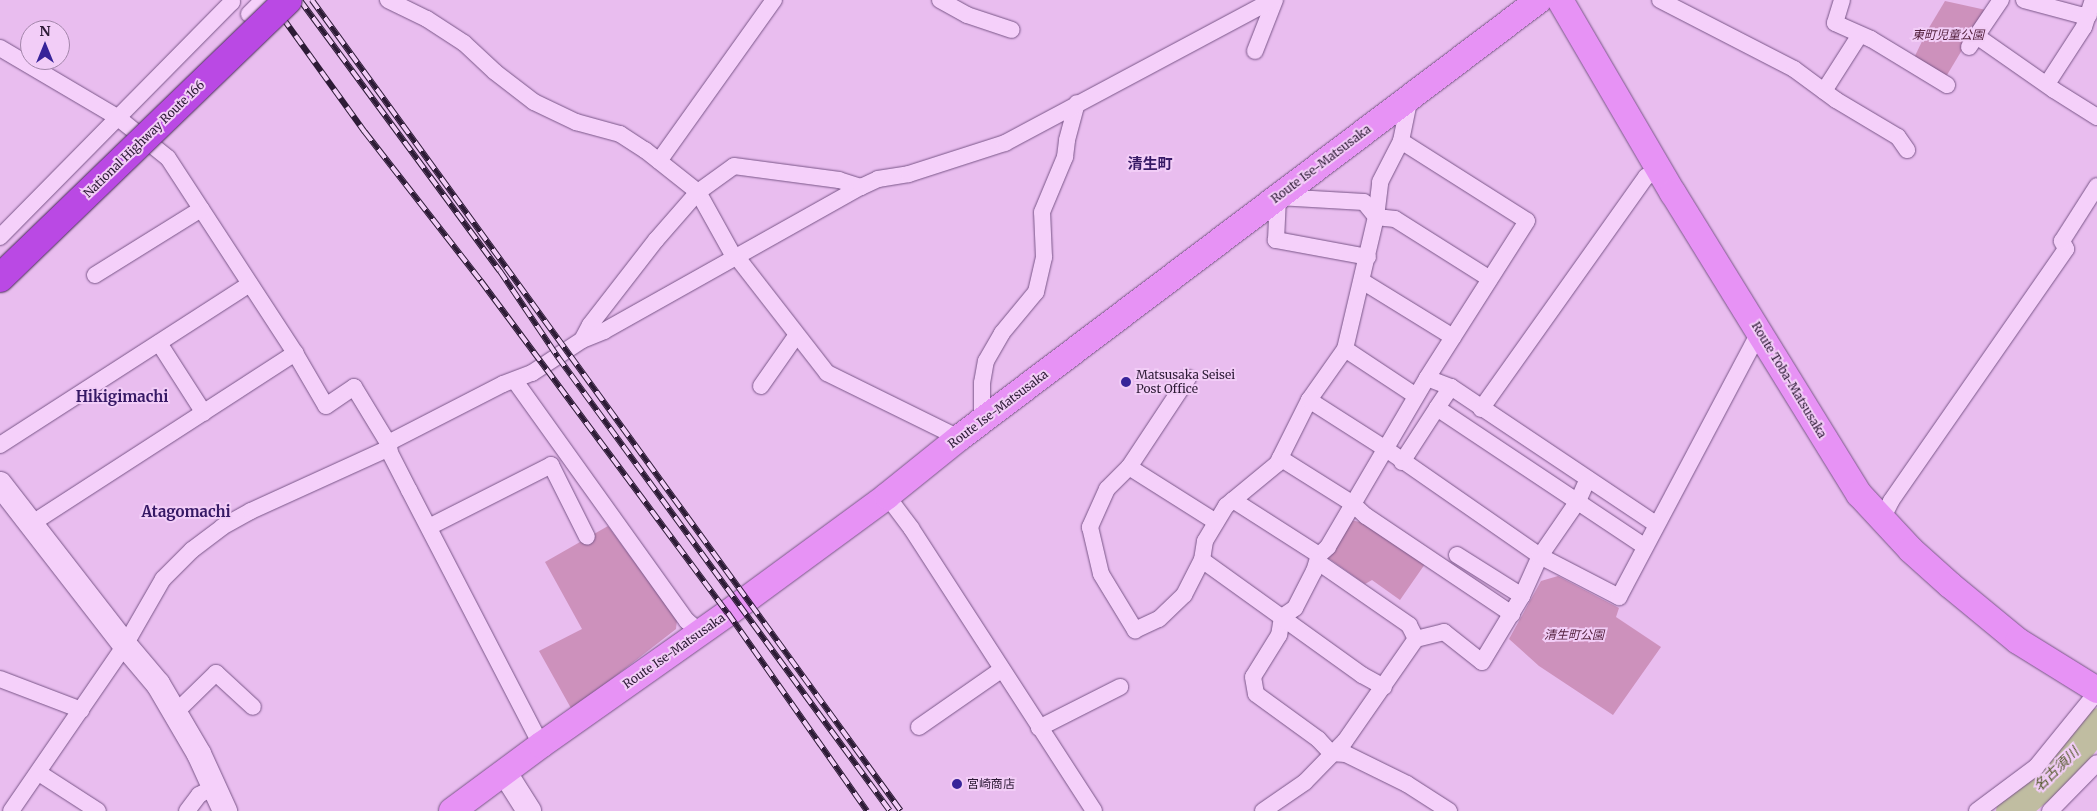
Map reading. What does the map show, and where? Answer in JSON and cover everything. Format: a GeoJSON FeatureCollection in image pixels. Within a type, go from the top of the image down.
{"type":"FeatureCollection","features":[{"type":"Feature","properties":{"kind":"highway","name":"National Highway Route 166"},"geometry":{"type":"LineString","coordinates":[[0,278],[288,0]]}},
{"type":"Feature","properties":{"kind":"main road","name":"Route Ise-Matsusaka"},"geometry":{"type":"LineString","coordinates":[[452,811],[887,496],[959,438],[1539,0]]}},
{"type":"Feature","properties":{"kind":"main road","name":"Route Toba-Matsusaka"},"geometry":{"type":"LineString","coordinates":[[1560,0],[1660,170],[1859,494],[1911,550],[1950,585],[2018,641],[2097,691]]}},
{"type":"Feature","properties":{"kind":"street"},"geometry":{"type":"LineString","coordinates":[[0,237],[232,2],[231,0]]}},
{"type":"Feature","properties":{"kind":"street"},"geometry":{"type":"LineString","coordinates":[[249,14],[263,0]]}},
{"type":"Feature","properties":{"kind":"street"},"geometry":{"type":"LineString","coordinates":[[388,0],[427,19],[464,43],[495,72],[534,102],[576,122],[620,134],[659,162],[698,192],[735,256],[827,373],[959,438]]}},
{"type":"Feature","properties":{"kind":"street"},"geometry":{"type":"LineString","coordinates":[[659,162],[774,0]]}},
{"type":"Feature","properties":{"kind":"street"},"geometry":{"type":"LineString","coordinates":[[940,0],[968,15],[1012,30]]}},
{"type":"Feature","properties":{"kind":"street"},"geometry":{"type":"LineString","coordinates":[[1255,51],[1274,0]]}},
{"type":"Feature","properties":{"kind":"street"},"geometry":{"type":"LineString","coordinates":[[11,811],[125,645],[163,579],[192,550],[222,527],[251,511],[389,446],[503,384],[514,381],[544,366],[582,340],[604,331],[861,187],[878,179],[909,174],[1005,142],[1274,0]]}},
{"type":"Feature","properties":{"kind":"street"},"geometry":{"type":"LineString","coordinates":[[1660,0],[1774,57],[1898,137],[1907,150]]}},
{"type":"Feature","properties":{"kind":"street"},"geometry":{"type":"LineString","coordinates":[[1842,0],[1836,23],[1860,36],[1871,39],[1947,84]]}},
{"type":"Feature","properties":{"kind":"street"},"geometry":{"type":"LineString","coordinates":[[2001,0],[1974,42],[2047,84],[2097,117]]}},
{"type":"Feature","properties":{"kind":"street"},"geometry":{"type":"LineString","coordinates":[[2024,0],[2080,15],[2091,7]]}},
{"type":"Feature","properties":{"kind":"street"},"geometry":{"type":"LineString","coordinates":[[2047,84],[2091,7]]}},
{"type":"Feature","properties":{"kind":"street"},"geometry":{"type":"LineString","coordinates":[[1824,91],[1860,36]]}},
{"type":"Feature","properties":{"kind":"street"},"geometry":{"type":"LineString","coordinates":[[0,48],[117,117],[168,158],[295,353],[326,406],[354,387],[389,446],[541,745]]}},
{"type":"Feature","properties":{"kind":"street"},"geometry":{"type":"LineString","coordinates":[[1188,378],[1129,467],[1107,489],[1090,527],[1101,574],[1135,630],[1159,619],[1184,595],[1202,560],[1205,541],[1226,506],[1277,464],[1309,400],[1345,349],[1368,256],[1376,217],[1380,182],[1401,140],[1410,97]]}},
{"type":"Feature","properties":{"kind":"street"},"geometry":{"type":"LineString","coordinates":[[982,422],[982,383],[986,361],[1002,334],[1036,292],[1044,257],[1042,212],[1065,157],[1066,140],[1078,104]]}},
{"type":"Feature","properties":{"kind":"street"},"geometry":{"type":"LineString","coordinates":[[1401,140],[1527,221],[1416,396],[1328,546],[1319,558],[1295,608],[1282,618],[1279,635],[1252,677],[1256,694],[1318,739],[1331,753],[1346,754],[1407,784],[1449,811]]}},
{"type":"Feature","properties":{"kind":"street"},"geometry":{"type":"LineString","coordinates":[[582,340],[590,325],[656,240],[698,192],[734,166],[840,180],[861,187]]}},
{"type":"Feature","properties":{"kind":"street"},"geometry":{"type":"LineString","coordinates":[[1481,409],[1646,177],[1660,170]]}},
{"type":"Feature","properties":{"kind":"street"},"geometry":{"type":"LineString","coordinates":[[1882,519],[1891,501],[2066,249],[2062,241],[2091,208],[2097,186]]}},
{"type":"Feature","properties":{"kind":"street"},"geometry":{"type":"LineString","coordinates":[[1368,256],[1276,240],[1278,196],[1364,202],[1376,217],[1395,219],[1490,279]]}},
{"type":"Feature","properties":{"kind":"street"},"geometry":{"type":"LineString","coordinates":[[95,275],[201,209]]}},
{"type":"Feature","properties":{"kind":"street"},"geometry":{"type":"LineString","coordinates":[[1362,281],[1453,337]]}},
{"type":"Feature","properties":{"kind":"street"},"geometry":{"type":"LineString","coordinates":[[0,445],[250,284]]}},
{"type":"Feature","properties":{"kind":"street"},"geometry":{"type":"LineString","coordinates":[[1309,400],[1386,449],[1402,462],[1540,556],[1619,596],[1760,331]]}},
{"type":"Feature","properties":{"kind":"street"},"geometry":{"type":"LineString","coordinates":[[761,386],[796,336]]}},
{"type":"Feature","properties":{"kind":"street"},"geometry":{"type":"LineString","coordinates":[[159,343],[204,413]]}},
{"type":"Feature","properties":{"kind":"street"},"geometry":{"type":"LineString","coordinates":[[1345,349],[1416,396]]}},
{"type":"Feature","properties":{"kind":"street"},"geometry":{"type":"LineString","coordinates":[[31,524],[295,353]]}},
{"type":"Feature","properties":{"kind":"street"},"geometry":{"type":"LineString","coordinates":[[1427,378],[1451,387],[1481,409],[1656,524]]}},
{"type":"Feature","properties":{"kind":"street"},"geometry":{"type":"LineString","coordinates":[[514,381],[688,621],[700,632]]}},
{"type":"Feature","properties":{"kind":"street"},"geometry":{"type":"LineString","coordinates":[[1402,462],[1451,387]]}},
{"type":"Feature","properties":{"kind":"street"},"geometry":{"type":"LineString","coordinates":[[1437,408],[1644,546]]}},
{"type":"Feature","properties":{"kind":"street"},"geometry":{"type":"LineString","coordinates":[[429,527],[551,465],[567,453]]}},
{"type":"Feature","properties":{"kind":"street"},"geometry":{"type":"LineString","coordinates":[[1280,458],[1353,504],[1366,516],[1512,614]]}},
{"type":"Feature","properties":{"kind":"street"},"geometry":{"type":"LineString","coordinates":[[551,465],[587,537]]}},
{"type":"Feature","properties":{"kind":"street"},"geometry":{"type":"LineString","coordinates":[[1129,467],[1216,522]]}},
{"type":"Feature","properties":{"kind":"street"},"geometry":{"type":"LineString","coordinates":[[1263,811],[1305,782],[1331,753],[1345,741],[1416,639],[1444,632],[1482,662],[1522,596],[1540,556],[1578,502],[1588,479]]}},
{"type":"Feature","properties":{"kind":"street"},"geometry":{"type":"LineString","coordinates":[[0,484],[125,645],[158,684],[199,754],[225,811]]}},
{"type":"Feature","properties":{"kind":"street"},"geometry":{"type":"LineString","coordinates":[[887,496],[911,528],[1001,670],[1094,811]]}},
{"type":"Feature","properties":{"kind":"street"},"geometry":{"type":"LineString","coordinates":[[1233,500],[1319,558],[1409,625],[1416,639]]}},
{"type":"Feature","properties":{"kind":"street"},"geometry":{"type":"LineString","coordinates":[[1457,555],[1522,596]]}},
{"type":"Feature","properties":{"kind":"street"},"geometry":{"type":"LineString","coordinates":[[1202,560],[1362,675],[1384,687]]}},
{"type":"Feature","properties":{"kind":"street"},"geometry":{"type":"LineString","coordinates":[[919,728],[1001,670]]}},
{"type":"Feature","properties":{"kind":"street"},"geometry":{"type":"LineString","coordinates":[[176,712],[216,673],[252,707]]}},
{"type":"Feature","properties":{"kind":"street"},"geometry":{"type":"LineString","coordinates":[[0,679],[82,710]]}},
{"type":"Feature","properties":{"kind":"street"},"geometry":{"type":"LineString","coordinates":[[1039,728],[1120,687]]}},
{"type":"Feature","properties":{"kind":"street"},"geometry":{"type":"LineString","coordinates":[[1977,811],[2036,766],[2097,691]]}},
{"type":"Feature","properties":{"kind":"street"},"geometry":{"type":"LineString","coordinates":[[2050,811],[2097,763]]}},
{"type":"Feature","properties":{"kind":"street"},"geometry":{"type":"LineString","coordinates":[[38,773],[98,811]]}},
{"type":"Feature","properties":{"kind":"street"},"geometry":{"type":"LineString","coordinates":[[506,773],[529,811]]}},
{"type":"Feature","properties":{"kind":"street"},"geometry":{"type":"LineString","coordinates":[[187,811],[199,795],[214,788]]}},
{"type":"Feature","properties":{"kind":"green space","name":"東町児童公園"},"geometry":{"type":"Polygon","coordinates":[[[1945,1],[1986,10],[1944,80],[1913,60],[1927,31],[1945,1]]]}},
{"type":"Feature","properties":{"kind":"green space"},"geometry":{"type":"Polygon","coordinates":[[[1351,520],[1364,523],[1425,564],[1400,600],[1372,580],[1365,584],[1328,558],[1351,520]]]}},
{"type":"Feature","properties":{"kind":"green space"},"geometry":{"type":"Polygon","coordinates":[[[608,526],[677,620],[676,629],[572,710],[539,651],[582,629],[545,562],[608,526]]]}},
{"type":"Feature","properties":{"kind":"green space","name":"清生町公園"},"geometry":{"type":"Polygon","coordinates":[[[1558,576],[1619,608],[1616,617],[1661,647],[1613,715],[1539,666],[1509,639],[1541,581],[1558,576]]]}},
{"type":"Feature","properties":{"kind":"waterway","name":"名古須川"},"geometry":{"type":"LineString","coordinates":[[2011,811],[2040,787],[2072,756],[2097,723]]}},
{"type":"Feature","properties":{"kind":"railway"},"geometry":{"type":"LineString","coordinates":[[270,0],[365,132],[481,281],[728,613],[867,811]]}},
{"type":"Feature","properties":{"kind":"railway"},"geometry":{"type":"LineString","coordinates":[[300,0],[500,271],[558,357],[890,811]]}},
{"type":"Feature","properties":{"kind":"railway"},"geometry":{"type":"LineString","coordinates":[[312,0],[901,811]]}},
{"type":"Feature","properties":{"kind":"place","name":"Matsusaka Seisei Post Office"},"geometry":{"type":"Point","coordinates":[1126,382]}},
{"type":"Feature","properties":{"kind":"place","name":"宮崎商店"},"geometry":{"type":"Point","coordinates":[957,784]}},
{"type":"Feature","properties":{"kind":"district","name":"清生町"},"geometry":{"type":"Point","coordinates":[1150,164]}},
{"type":"Feature","properties":{"kind":"district","name":"Hikigimachi"},"geometry":{"type":"Point","coordinates":[122,397]}},
{"type":"Feature","properties":{"kind":"district","name":"Atagomachi"},"geometry":{"type":"Point","coordinates":[186,512]}}]}
